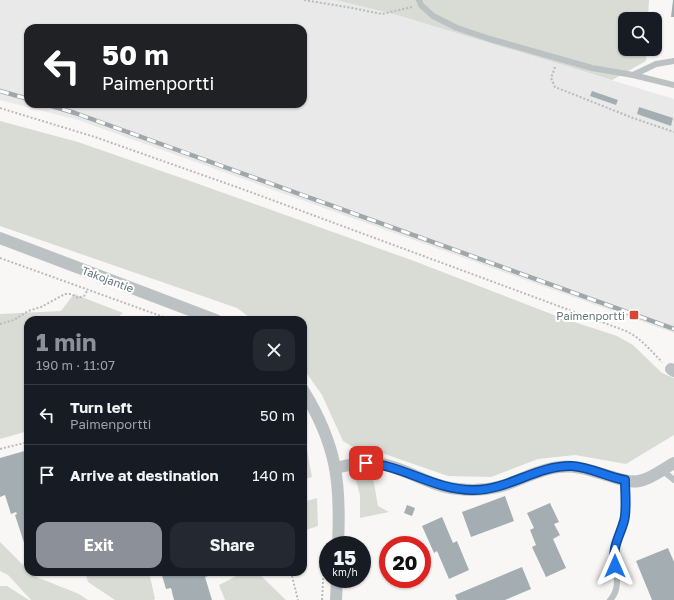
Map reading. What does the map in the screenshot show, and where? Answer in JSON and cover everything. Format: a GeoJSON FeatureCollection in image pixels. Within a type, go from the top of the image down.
{"type":"FeatureCollection","features":[{"type":"Feature","properties":{"kind":"street","name":"Takojantie"},"geometry":{"type":"LineString","coordinates":[[0,238],[205,316]]}},
{"type":"Feature","properties":{"kind":"street"},"geometry":{"type":"LineString","coordinates":[[307,396],[329,442],[336,468],[339,494],[338,536]]}},
{"type":"Feature","properties":{"kind":"street"},"geometry":{"type":"LineString","coordinates":[[336,468],[366,463],[376,464],[398,469],[449,488],[472,490],[499,487],[542,470],[572,466],[582,467],[625,480],[640,481],[674,463]]}},
{"type":"Feature","properties":{"kind":"street"},"geometry":{"type":"LineString","coordinates":[[336,600],[337,588]]}},
{"type":"Feature","properties":{"kind":"lane"},"geometry":{"type":"LineString","coordinates":[[420,3],[432,16],[457,28],[490,39],[592,68],[633,74],[674,85]]}},
{"type":"Feature","properties":{"kind":"lane"},"geometry":{"type":"LineString","coordinates":[[633,74],[656,64],[674,61]]}},
{"type":"Feature","properties":{"kind":"lane"},"geometry":{"type":"LineString","coordinates":[[662,470],[674,480]]}},
{"type":"Feature","properties":{"kind":"lane"},"geometry":{"type":"LineString","coordinates":[[610,600],[615,596],[617,577],[613,554],[616,540],[625,520],[625,480]]}},
{"type":"Feature","properties":{"kind":"path"},"geometry":{"type":"LineString","coordinates":[[304,0],[382,14],[420,3]]}},
{"type":"Feature","properties":{"kind":"path"},"geometry":{"type":"LineString","coordinates":[[558,58],[551,78],[555,87],[633,118],[674,132]]}},
{"type":"Feature","properties":{"kind":"path"},"geometry":{"type":"LineString","coordinates":[[0,108],[95,137],[252,193],[626,331],[641,340],[661,362],[672,370]]}},
{"type":"Feature","properties":{"kind":"path"},"geometry":{"type":"LineString","coordinates":[[0,258],[161,316]]}},
{"type":"Feature","properties":{"kind":"path"},"geometry":{"type":"LineString","coordinates":[[0,324],[14,320],[28,311],[41,307],[65,294],[71,294],[78,298],[84,296],[88,290]]}},
{"type":"Feature","properties":{"kind":"path"},"geometry":{"type":"LineString","coordinates":[[0,450],[24,443]]}},
{"type":"Feature","properties":{"kind":"path"},"geometry":{"type":"LineString","coordinates":[[292,576],[298,600]]}},
{"type":"Feature","properties":{"kind":"path"},"geometry":{"type":"LineString","coordinates":[[322,600],[323,588]]}},
{"type":"Feature","properties":{"kind":"shaded area"},"geometry":{"type":"Polygon","coordinates":[[[0,0],[336,0],[397,15],[674,99],[674,333],[78,120],[31,108],[307,108],[307,24],[24,24],[24,106],[0,100],[0,0]]]}},
{"type":"Feature","properties":{"kind":"shaded area"},"geometry":{"type":"Polygon","coordinates":[[[336,0],[649,0],[648,12],[618,12],[618,56],[646,56],[646,61],[612,80],[397,15],[336,0]]]}},
{"type":"Feature","properties":{"kind":"shaded area"},"geometry":{"type":"Polygon","coordinates":[[[0,121],[78,142],[193,182],[414,261],[559,317],[617,336],[633,345],[662,373],[674,378],[674,435],[626,464],[575,455],[538,459],[491,477],[448,476],[379,452],[361,452],[343,441],[322,395],[307,374],[307,316],[248,316],[237,308],[0,226],[0,121]]]}},
{"type":"Feature","properties":{"kind":"shaded area"},"geometry":{"type":"Polygon","coordinates":[[[74,294],[123,313],[119,316],[24,316],[24,432],[0,439],[0,314],[61,311],[74,294]]]}},
{"type":"Feature","properties":{"kind":"shaded area"},"geometry":{"type":"Polygon","coordinates":[[[307,450],[312,477],[307,479],[307,450]]]}},
{"type":"Feature","properties":{"kind":"shaded area"},"geometry":{"type":"Polygon","coordinates":[[[370,470],[378,506],[389,512],[360,518],[360,495],[354,473],[370,470]]]}},
{"type":"Feature","properties":{"kind":"shaded area"},"geometry":{"type":"Polygon","coordinates":[[[317,498],[318,526],[307,530],[307,501],[317,498]]]}},
{"type":"Feature","properties":{"kind":"shaded area"},"geometry":{"type":"Polygon","coordinates":[[[0,542],[24,566],[24,576],[34,576],[79,594],[88,600],[31,600],[8,575],[0,571],[0,542]]]}},
{"type":"Feature","properties":{"kind":"shaded area"},"geometry":{"type":"Polygon","coordinates":[[[86,576],[150,576],[155,599],[115,600],[88,582],[86,576]]]}},
{"type":"Feature","properties":{"kind":"shaded area"},"geometry":{"type":"Polygon","coordinates":[[[236,576],[261,576],[286,600],[225,600],[219,585],[236,576]]]}},
{"type":"Feature","properties":{"kind":"shaded area"},"geometry":{"type":"Polygon","coordinates":[[[0,586],[7,586],[29,600],[0,600],[0,586]]]}},
{"type":"Feature","properties":{"kind":"building"},"geometry":{"type":"Polygon","coordinates":[[[673,0],[674,17],[671,17],[673,0]]]}},
{"type":"Feature","properties":{"kind":"building"},"geometry":{"type":"Polygon","coordinates":[[[592,91],[618,100],[616,105],[590,96],[592,91]]]}},
{"type":"Feature","properties":{"kind":"building"},"geometry":{"type":"Polygon","coordinates":[[[639,107],[673,118],[671,126],[637,114],[639,107]]]}},
{"type":"Feature","properties":{"kind":"building"},"geometry":{"type":"Polygon","coordinates":[[[24,451],[24,543],[15,515],[17,514],[16,512],[11,514],[5,495],[0,497],[0,458],[24,451]]]}},
{"type":"Feature","properties":{"kind":"building"},"geometry":{"type":"Polygon","coordinates":[[[505,496],[514,521],[471,537],[462,512],[505,496]]]}},
{"type":"Feature","properties":{"kind":"building"},"geometry":{"type":"Polygon","coordinates":[[[550,503],[559,522],[554,524],[560,535],[553,539],[566,568],[546,577],[532,547],[536,545],[530,530],[534,528],[527,513],[550,503]]]}},
{"type":"Feature","properties":{"kind":"building"},"geometry":{"type":"Polygon","coordinates":[[[407,505],[415,508],[412,516],[404,513],[407,505]]]}},
{"type":"Feature","properties":{"kind":"building"},"geometry":{"type":"Polygon","coordinates":[[[442,517],[453,543],[457,541],[469,570],[449,579],[437,551],[434,553],[431,546],[431,536],[426,536],[422,526],[442,517]]]}},
{"type":"Feature","properties":{"kind":"building"},"geometry":{"type":"Polygon","coordinates":[[[668,548],[674,562],[674,600],[652,600],[636,561],[668,548]]]}},
{"type":"Feature","properties":{"kind":"building"},"geometry":{"type":"Polygon","coordinates":[[[522,567],[531,589],[505,600],[457,600],[455,595],[522,567]]]}},
{"type":"Feature","properties":{"kind":"building"},"geometry":{"type":"Polygon","coordinates":[[[162,576],[208,576],[205,577],[212,600],[174,600],[171,588],[166,589],[162,576]]]}},
{"type":"Feature","properties":{"kind":"railway"},"geometry":{"type":"LineString","coordinates":[[0,91],[24,98]]}},
{"type":"Feature","properties":{"kind":"railway"},"geometry":{"type":"LineString","coordinates":[[58,108],[674,329]]}},
{"type":"Feature","properties":{"kind":"place","name":"Paimenportti"},"geometry":{"type":"Point","coordinates":[634,315]}},
{"type":"Feature","properties":{"kind":"route"},"geometry":{"type":"LineString","coordinates":[[366,463],[398,469],[435,484],[460,490],[485,490],[499,487],[542,470],[572,466],[582,467],[625,480],[625,520],[616,540],[613,554],[615,566]]}}]}
